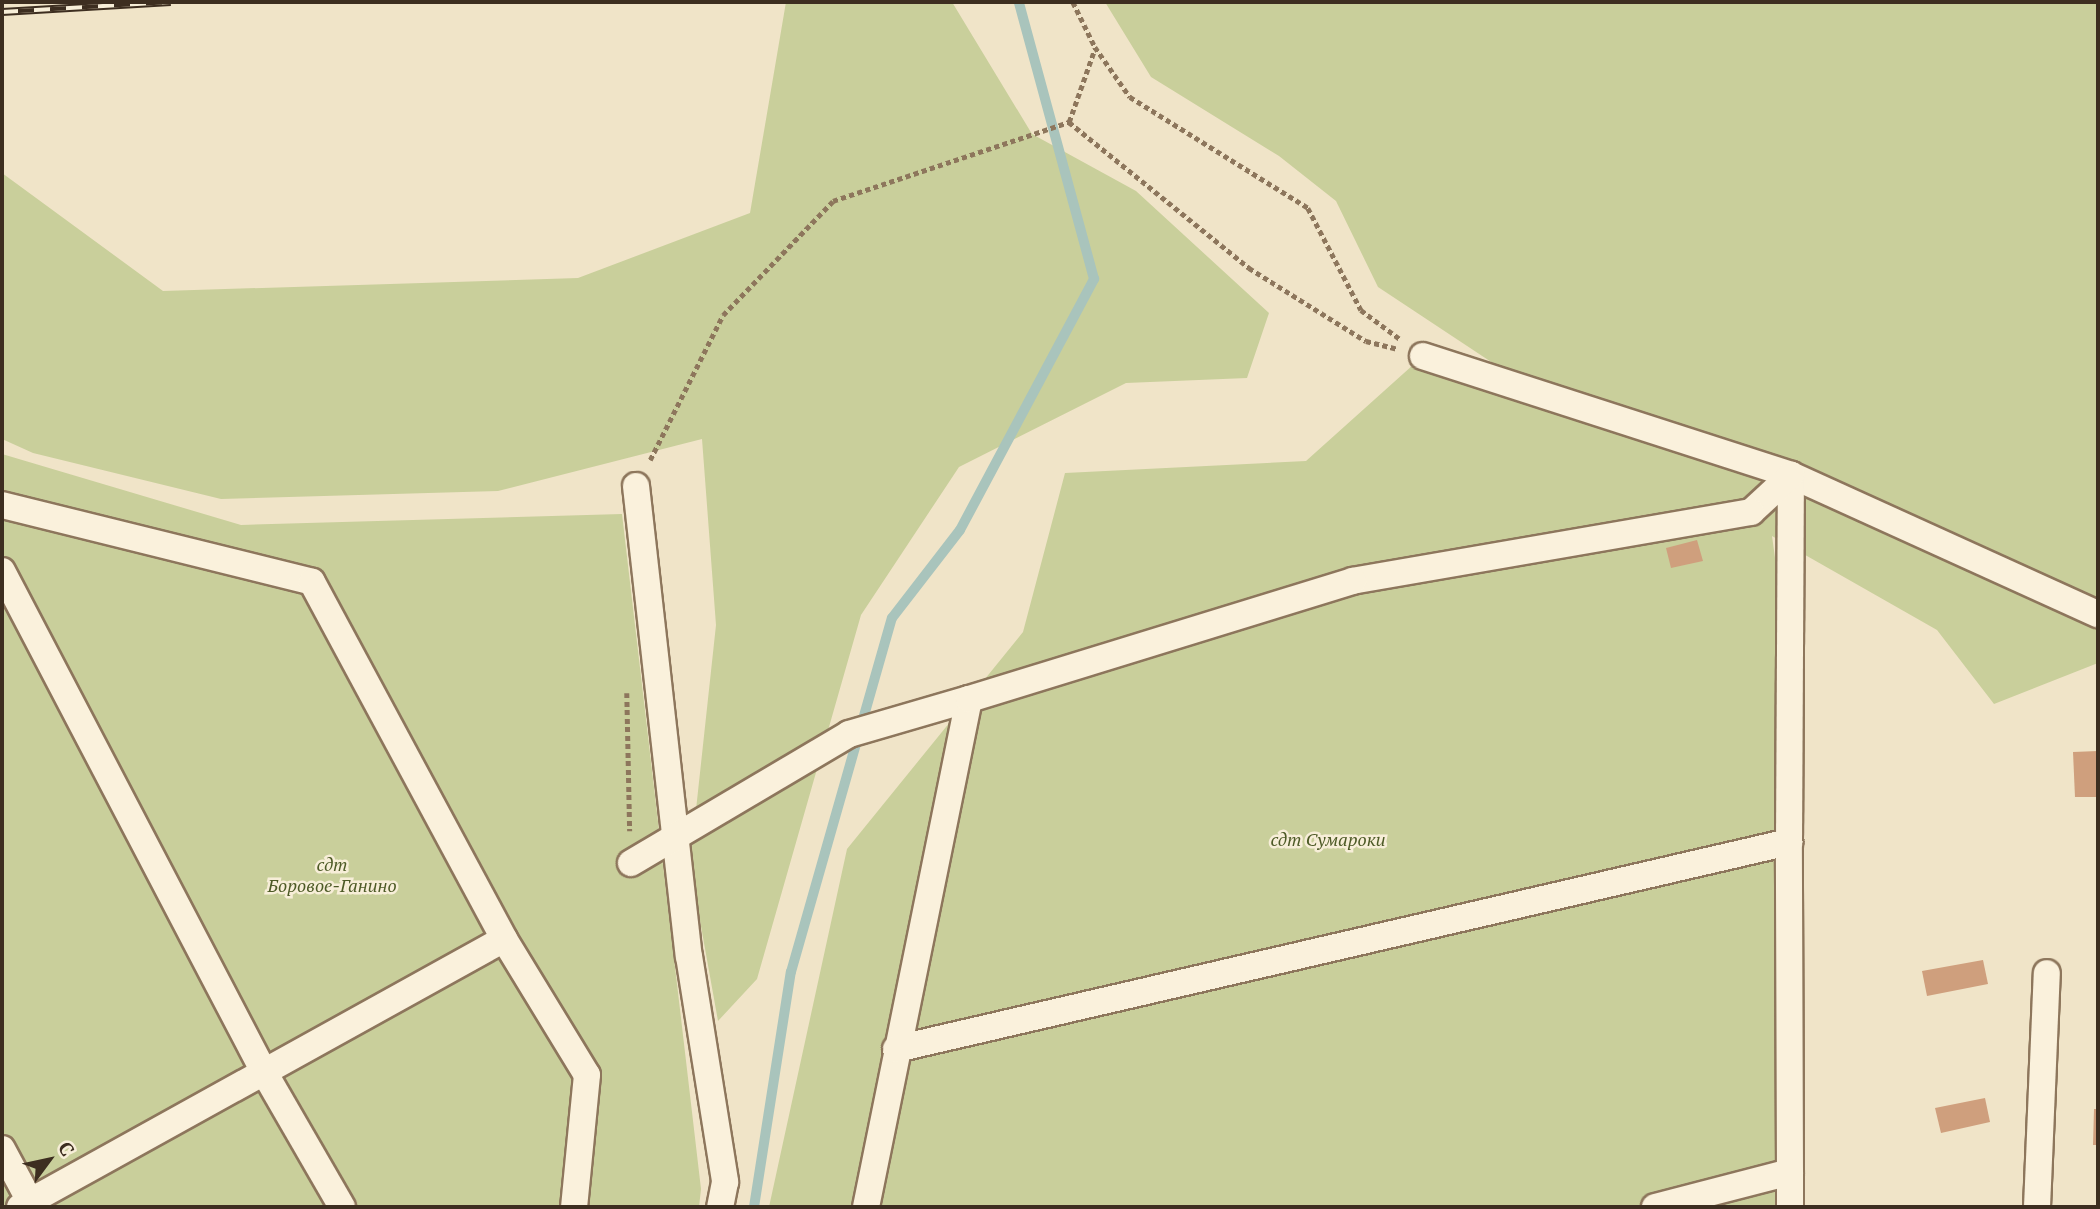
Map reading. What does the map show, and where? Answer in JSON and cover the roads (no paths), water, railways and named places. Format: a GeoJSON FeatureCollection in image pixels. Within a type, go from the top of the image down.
{"type":"FeatureCollection","features":[{"type":"Feature","properties":{"kind":"street"},"geometry":{"type":"LineString","coordinates":[[1423,356],[1791,475],[2098,614]]}},
{"type":"Feature","properties":{"kind":"street"},"geometry":{"type":"LineString","coordinates":[[631,863],[849,734],[1353,581],[1751,512],[1791,475]]}},
{"type":"Feature","properties":{"kind":"street"},"geometry":{"type":"LineString","coordinates":[[1790,1207],[1791,475]]}},
{"type":"Feature","properties":{"kind":"street"},"geometry":{"type":"LineString","coordinates":[[636,485],[689,956],[725,1182],[720,1207]]}},
{"type":"Feature","properties":{"kind":"street"},"geometry":{"type":"LineString","coordinates":[[2,505],[313,582],[504,939],[587,1074],[574,1207]]}},
{"type":"Feature","properties":{"kind":"street"},"geometry":{"type":"LineString","coordinates":[[2,570],[264,1072],[342,1207]]}},
{"type":"Feature","properties":{"kind":"street"},"geometry":{"type":"LineString","coordinates":[[866,1207],[969,699]]}},
{"type":"Feature","properties":{"kind":"street"},"geometry":{"type":"LineString","coordinates":[[896,1049],[1789,842]]}},
{"type":"Feature","properties":{"kind":"street"},"geometry":{"type":"LineString","coordinates":[[2,1149],[28,1205],[504,939]]}},
{"type":"Feature","properties":{"kind":"street"},"geometry":{"type":"LineString","coordinates":[[2036,1207],[2047,973]]}},
{"type":"Feature","properties":{"kind":"street"},"geometry":{"type":"LineString","coordinates":[[1655,1207],[1790,1171]]}},
{"type":"Feature","properties":{"kind":"waterway"},"geometry":{"type":"LineString","coordinates":[[754,1207],[791,972],[892,618],[960,530],[1094,279],[1019,2]]}},
{"type":"Feature","properties":{"kind":"railway"},"geometry":{"type":"LineString","coordinates":[[2,12],[171,2]]}},
{"type":"Feature","properties":{"kind":"park label","name":"сдт Сумароки"},"geometry":{"type":"Point","coordinates":[1328,839]}},
{"type":"Feature","properties":{"kind":"park label","name":"сдт Боровое-Ганино"},"geometry":{"type":"Point","coordinates":[332,875]}}]}
